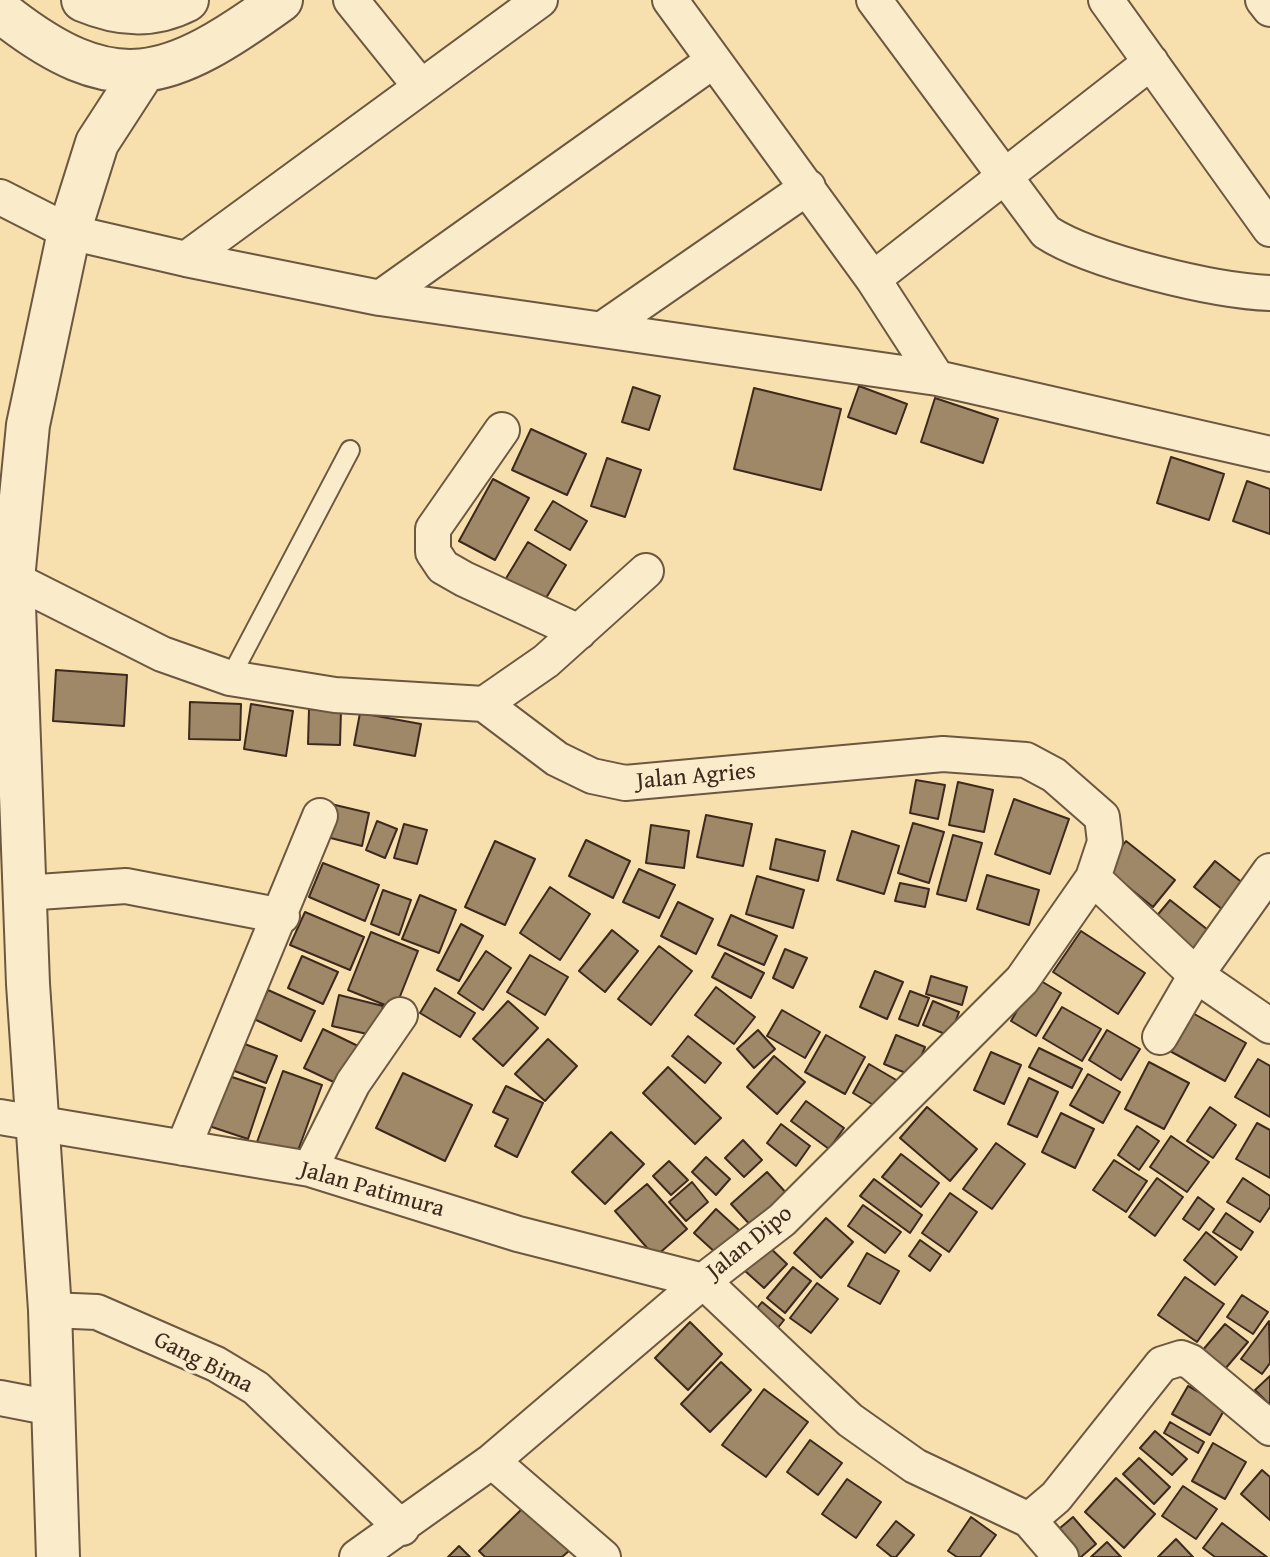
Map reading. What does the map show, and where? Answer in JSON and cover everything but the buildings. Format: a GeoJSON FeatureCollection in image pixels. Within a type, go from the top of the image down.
{"type":"FeatureCollection","features":[{"type":"Feature","properties":{"kind":"street"},"geometry":{"type":"LineString","coordinates":[[83,0],[111,11],[164,12],[187,0]]}},
{"type":"Feature","properties":{"kind":"street"},"geometry":{"type":"LineString","coordinates":[[0,11],[57,53],[113,71],[143,72],[212,48],[281,0]]}},
{"type":"Feature","properties":{"kind":"street"},"geometry":{"type":"LineString","coordinates":[[351,0],[421,87]]}},
{"type":"Feature","properties":{"kind":"street"},"geometry":{"type":"LineString","coordinates":[[186,259],[540,0]]}},
{"type":"Feature","properties":{"kind":"street"},"geometry":{"type":"LineString","coordinates":[[670,0],[873,279],[937,378]]}},
{"type":"Feature","properties":{"kind":"street"},"geometry":{"type":"LineString","coordinates":[[874,0],[1006,173],[1046,232],[1062,242],[1228,288],[1270,293]]}},
{"type":"Feature","properties":{"kind":"street"},"geometry":{"type":"LineString","coordinates":[[1106,0],[1270,229]]}},
{"type":"Feature","properties":{"kind":"street"},"geometry":{"type":"LineString","coordinates":[[1263,0],[1270,9]]}},
{"type":"Feature","properties":{"kind":"street"},"geometry":{"type":"LineString","coordinates":[[380,298],[713,61]]}},
{"type":"Feature","properties":{"kind":"street"},"geometry":{"type":"LineString","coordinates":[[873,279],[1151,62]]}},
{"type":"Feature","properties":{"kind":"street"},"geometry":{"type":"LineString","coordinates":[[82,63],[97,143]]}},
{"type":"Feature","properties":{"kind":"street"},"geometry":{"type":"LineString","coordinates":[[58,1557],[60,1516],[52,1408],[50,1310],[18,1119],[24,893],[13,579],[28,425],[69,232],[97,143],[143,72]]}},
{"type":"Feature","properties":{"kind":"street"},"geometry":{"type":"LineString","coordinates":[[604,328],[808,187]]}},
{"type":"Feature","properties":{"kind":"street"},"geometry":{"type":"LineString","coordinates":[[0,197],[69,232],[186,259],[380,298],[937,378],[1270,454]]}},
{"type":"Feature","properties":{"kind":"street"},"geometry":{"type":"LineString","coordinates":[[502,430],[433,529],[433,552],[443,567],[464,579],[579,632]]}},
{"type":"Feature","properties":{"kind":"street"},"geometry":{"type":"LineString","coordinates":[[13,579],[162,654],[230,678],[335,695],[484,704],[546,661],[646,571]]}},
{"type":"Feature","properties":{"kind":"street","name":"Jalan Agries"},"geometry":{"type":"LineString","coordinates":[[484,704],[557,759],[592,776],[625,783],[943,754],[1026,760],[1054,775],[1102,817],[1105,842],[1093,878]]}},
{"type":"Feature","properties":{"kind":"street"},"geometry":{"type":"LineString","coordinates":[[183,1148],[282,916],[320,816]]}},
{"type":"Feature","properties":{"kind":"street"},"geometry":{"type":"LineString","coordinates":[[1160,1037],[1196,975],[1270,871]]}},
{"type":"Feature","properties":{"kind":"street"},"geometry":{"type":"LineString","coordinates":[[1093,878],[1196,975],[1270,1026]]}},
{"type":"Feature","properties":{"kind":"street","name":"Jalan Dipo"},"geometry":{"type":"LineString","coordinates":[[357,1557],[402,1528],[492,1461],[703,1281],[782,1220],[1022,980],[1093,878]]}},
{"type":"Feature","properties":{"kind":"street"},"geometry":{"type":"LineString","coordinates":[[24,893],[126,886],[282,916]]}},
{"type":"Feature","properties":{"kind":"street"},"geometry":{"type":"LineString","coordinates":[[310,1169],[353,1083],[400,1015]]}},
{"type":"Feature","properties":{"kind":"street","name":"Jalan Patimura"},"geometry":{"type":"LineString","coordinates":[[18,1119],[310,1169],[518,1234],[703,1281]]}},
{"type":"Feature","properties":{"kind":"street"},"geometry":{"type":"LineString","coordinates":[[703,1281],[850,1420],[915,1466],[1029,1520],[1061,1557]]}},
{"type":"Feature","properties":{"kind":"street","name":"Gang Bima"},"geometry":{"type":"LineString","coordinates":[[50,1310],[97,1312],[216,1364],[256,1388],[402,1528]]}},
{"type":"Feature","properties":{"kind":"street"},"geometry":{"type":"LineString","coordinates":[[1029,1520],[1056,1497],[1162,1364],[1173,1359],[1191,1362],[1270,1428]]}},
{"type":"Feature","properties":{"kind":"street"},"geometry":{"type":"LineString","coordinates":[[0,1398],[52,1408]]}},
{"type":"Feature","properties":{"kind":"street"},"geometry":{"type":"LineString","coordinates":[[492,1461],[603,1557]]}},
{"type":"Feature","properties":{"kind":"lane"},"geometry":{"type":"LineString","coordinates":[[230,678],[350,450]]}}]}
